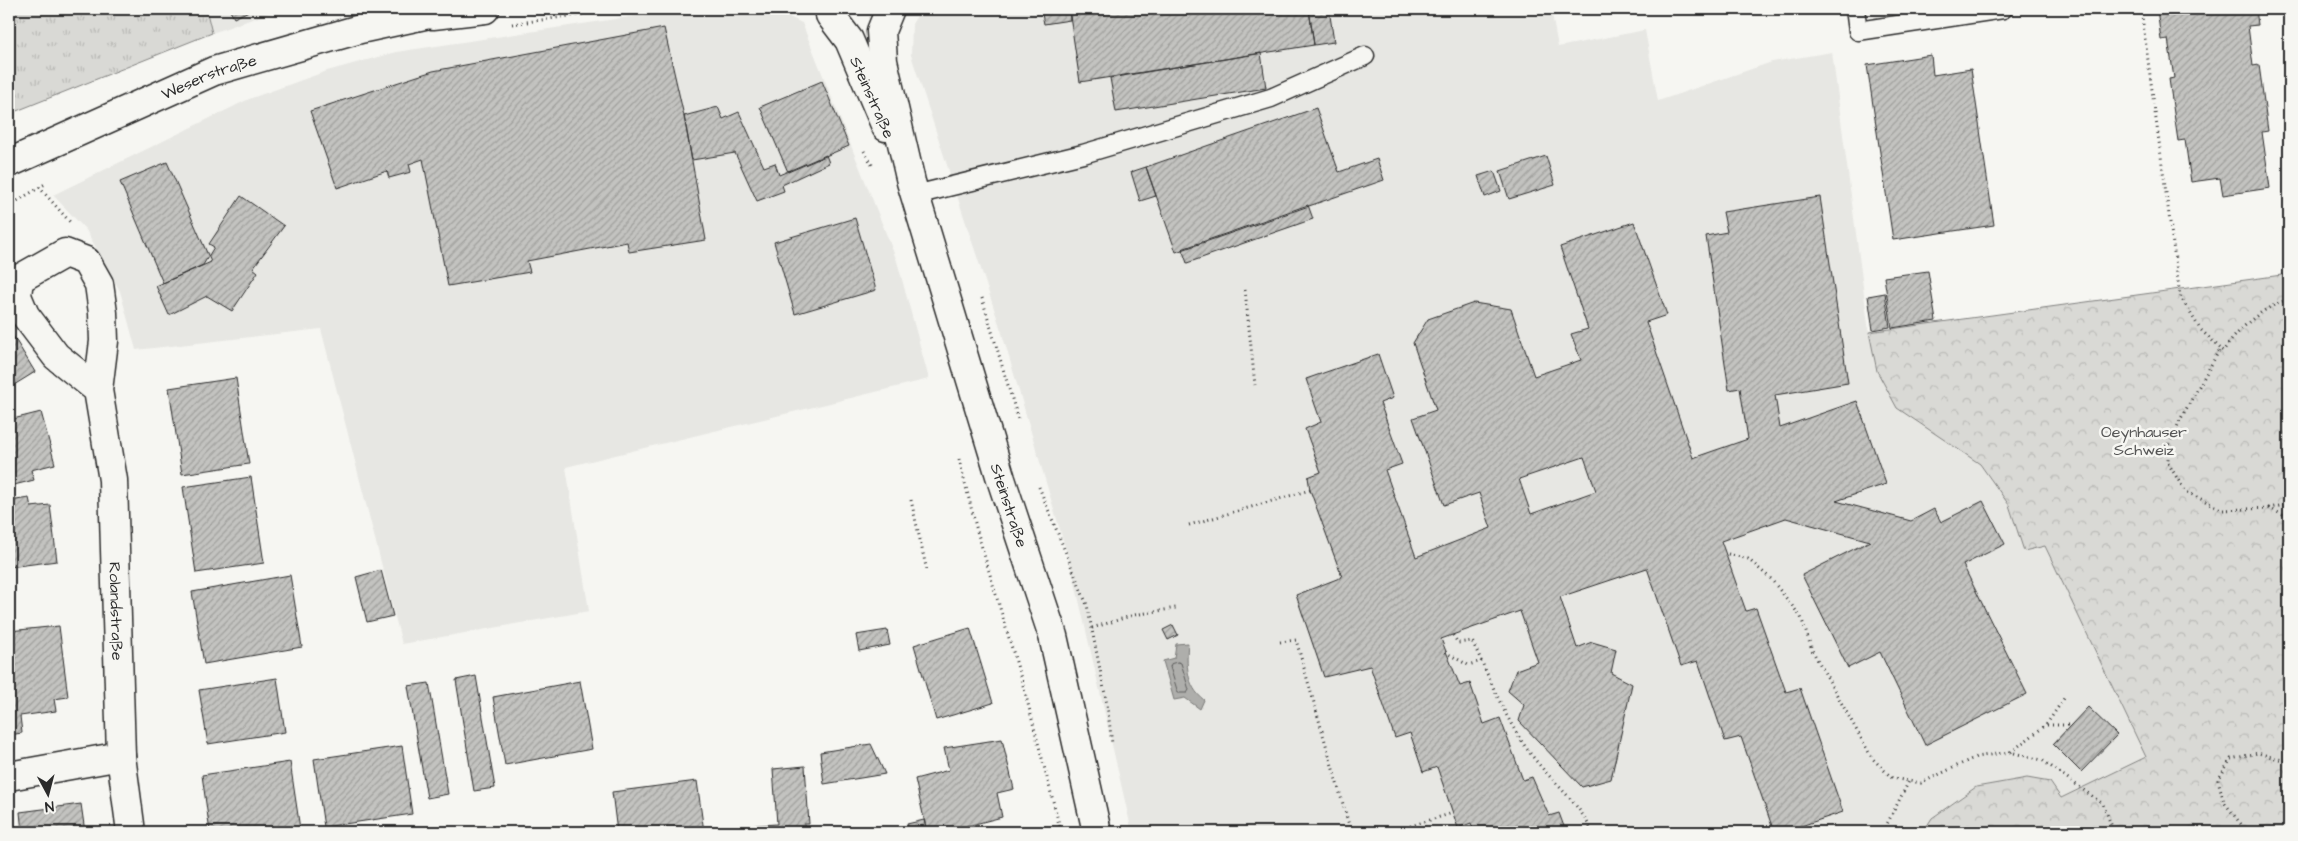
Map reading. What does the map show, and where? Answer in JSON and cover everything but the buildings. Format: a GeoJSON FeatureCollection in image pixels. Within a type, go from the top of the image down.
{"type":"FeatureCollection","features":[{"type":"Feature","properties":{"kind":"street","name":"Weserstraße"},"geometry":{"type":"LineString","coordinates":[[9,162],[214,71],[360,29],[452,9]]}},
{"type":"Feature","properties":{"kind":"street"},"geometry":{"type":"LineString","coordinates":[[827,12],[843,21],[856,22],[870,20],[888,9]]}},
{"type":"Feature","properties":{"kind":"street","name":"Steinstraße"},"geometry":{"type":"LineString","coordinates":[[888,9],[881,31],[883,61],[913,189],[1001,479],[1052,636],[1097,832]]}},
{"type":"Feature","properties":{"kind":"street","name":"Steinstraße"},"geometry":{"type":"LineString","coordinates":[[827,12],[849,40],[913,189]]}},
{"type":"Feature","properties":{"kind":"street","name":"Weserstraße"},"geometry":{"type":"LineString","coordinates":[[417,17],[496,17]]}},
{"type":"Feature","properties":{"kind":"street","name":"Rolandstraße"},"geometry":{"type":"LineString","coordinates":[[98,390],[56,356],[25,314],[16,296],[19,279],[65,253],[86,262],[99,284],[104,341],[98,390],[113,480],[120,756],[131,832]]}},
{"type":"Feature","properties":{"kind":"street"},"geometry":{"type":"LineString","coordinates":[[9,776],[120,756]]}},
{"type":"Feature","properties":{"kind":"lane"},"geometry":{"type":"LineString","coordinates":[[1855,9],[1858,31],[2003,9]]}},
{"type":"Feature","properties":{"kind":"lane"},"geometry":{"type":"LineString","coordinates":[[913,189],[1083,154],[1271,98],[1365,56]]}},
{"type":"Feature","properties":{"kind":"path"},"geometry":{"type":"LineString","coordinates":[[496,17],[621,9]]}},
{"type":"Feature","properties":{"kind":"path"},"geometry":{"type":"LineString","coordinates":[[2141,9],[2180,296],[2200,329],[2222,351]]}},
{"type":"Feature","properties":{"kind":"path"},"geometry":{"type":"LineString","coordinates":[[861,145],[875,170]]}},
{"type":"Feature","properties":{"kind":"path"},"geometry":{"type":"LineString","coordinates":[[9,206],[47,183]]}},
{"type":"Feature","properties":{"kind":"path"},"geometry":{"type":"LineString","coordinates":[[1245,290],[1255,385]]}},
{"type":"Feature","properties":{"kind":"path"},"geometry":{"type":"LineString","coordinates":[[2289,299],[2268,306],[2240,329],[2222,351],[2220,349],[2180,420],[2168,448],[2168,463],[2185,491],[2223,510],[2269,508],[2289,504]]}},
{"type":"Feature","properties":{"kind":"path"},"geometry":{"type":"LineString","coordinates":[[958,455],[977,531],[1025,692],[1061,832]]}},
{"type":"Feature","properties":{"kind":"path"},"geometry":{"type":"LineString","coordinates":[[1189,526],[1310,490]]}},
{"type":"Feature","properties":{"kind":"path"},"geometry":{"type":"LineString","coordinates":[[911,500],[927,571]]}},
{"type":"Feature","properties":{"kind":"path"},"geometry":{"type":"LineString","coordinates":[[2269,508],[2289,518]]}},
{"type":"Feature","properties":{"kind":"path"},"geometry":{"type":"LineString","coordinates":[[1728,554],[1748,559],[1771,579],[1801,616],[1812,650],[1872,758],[1892,778],[1921,783],[1976,756],[2010,752],[2042,760],[2103,804],[2114,832]]}},
{"type":"Feature","properties":{"kind":"path"},"geometry":{"type":"LineString","coordinates":[[1087,605],[1107,704],[1113,753]]}},
{"type":"Feature","properties":{"kind":"path"},"geometry":{"type":"LineString","coordinates":[[1092,628],[1134,615],[1176,608]]}},
{"type":"Feature","properties":{"kind":"path"},"geometry":{"type":"LineString","coordinates":[[1454,635],[1458,643],[1472,641],[1516,733],[1533,758],[1584,815],[1592,832]]}},
{"type":"Feature","properties":{"kind":"path"},"geometry":{"type":"LineString","coordinates":[[1280,642],[1296,640],[1351,832]]}},
{"type":"Feature","properties":{"kind":"path"},"geometry":{"type":"LineString","coordinates":[[1445,652],[1468,665],[1482,661]]}},
{"type":"Feature","properties":{"kind":"path"},"geometry":{"type":"LineString","coordinates":[[2010,752],[2046,725],[2065,697]]}},
{"type":"Feature","properties":{"kind":"path"},"geometry":{"type":"LineString","coordinates":[[2046,725],[2070,725]]}},
{"type":"Feature","properties":{"kind":"path"},"geometry":{"type":"LineString","coordinates":[[2247,832],[2224,802],[2218,780],[2231,759],[2258,753],[2289,762]]}},
{"type":"Feature","properties":{"kind":"path"},"geometry":{"type":"LineString","coordinates":[[1883,832],[1908,781]]}},
{"type":"Feature","properties":{"kind":"path"},"geometry":{"type":"LineString","coordinates":[[1391,832],[1453,813]]}},
{"type":"Feature","properties":{"kind":"shaded area"},"geometry":{"type":"Polygon","coordinates":[[[206,9],[282,9],[212,33],[206,9]]]}},
{"type":"Feature","properties":{"kind":"shaded area"},"geometry":{"type":"Polygon","coordinates":[[[682,9],[772,9],[802,23],[897,261],[929,379],[566,467],[589,611],[402,644],[321,329],[136,350],[120,291],[86,230],[53,195],[249,99],[327,71],[396,52],[682,9]]]}},
{"type":"Feature","properties":{"kind":"shaded area"},"geometry":{"type":"Polygon","coordinates":[[[921,9],[1551,9],[1558,47],[1645,30],[1658,101],[1772,62],[1832,52],[1869,332],[1877,371],[1940,436],[1980,464],[2009,505],[2024,551],[2045,546],[2146,757],[2061,798],[2050,782],[2027,778],[1976,787],[1932,818],[1923,832],[1132,832],[1073,574],[1001,330],[911,55],[912,24],[921,9]]]}},
{"type":"Feature","properties":{"kind":"green space"},"geometry":{"type":"Polygon","coordinates":[[[9,9],[206,9],[212,33],[9,114],[9,9]]]}},
{"type":"Feature","properties":{"kind":"green space","name":"Oeynhauser Schweiz"},"geometry":{"type":"Polygon","coordinates":[[[2289,274],[2289,832],[1923,832],[1932,818],[1976,787],[2027,778],[2050,782],[2061,798],[2146,757],[2045,546],[2024,551],[2009,505],[1980,464],[1897,408],[1877,371],[1869,332],[2289,274]]]}},
{"type":"Feature","properties":{"kind":"water"},"geometry":{"type":"Polygon","coordinates":[[[1188,643],[1188,674],[1194,688],[1204,700],[1200,709],[1185,698],[1174,700],[1163,661],[1174,658],[1176,644],[1188,643]]]}}]}
